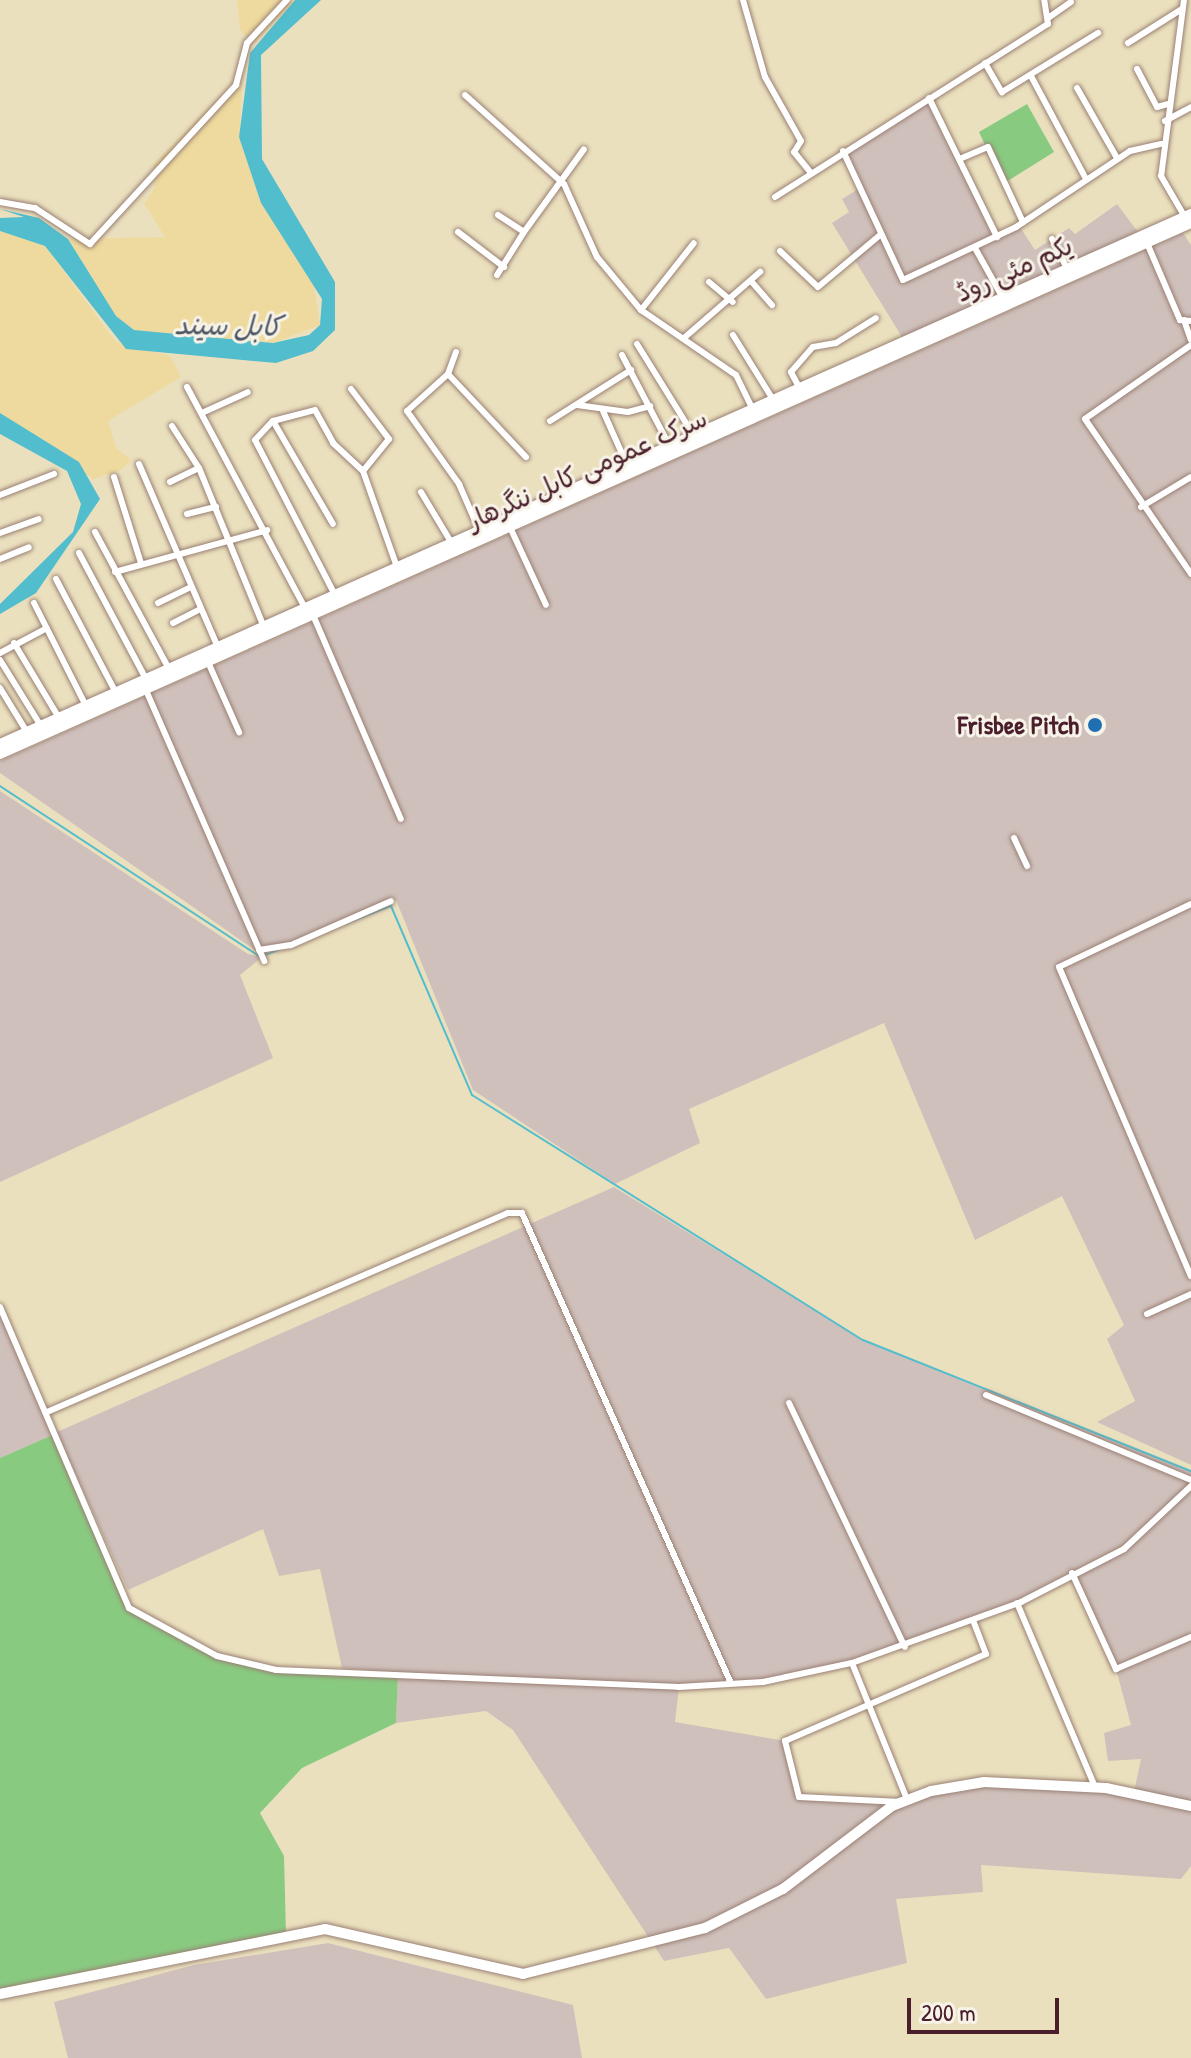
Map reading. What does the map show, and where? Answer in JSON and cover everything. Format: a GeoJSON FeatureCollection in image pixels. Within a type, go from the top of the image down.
{"type":"FeatureCollection","features":[{"type":"Feature","properties":{"kind":"highway","name":"سرک عمومی کابل ننگرهار"},"geometry":{"type":"LineString","coordinates":[[0,744],[116,693],[208,662],[309,612],[1189,218]]}},
{"type":"Feature","properties":{"kind":"highway","name":"یکم مئی روڈ"},"geometry":{"type":"LineString","coordinates":[[905,342],[1144,239]]}},
{"type":"Feature","properties":{"kind":"highway","name":"سرک عمومی کابل ننگرهار"},"geometry":{"type":"LineString","coordinates":[[0,754],[169,669],[264,627],[309,612],[335,595],[451,542],[508,522],[905,342]]}},
{"type":"Feature","properties":{"kind":"highway"},"geometry":{"type":"LineString","coordinates":[[0,1994],[325,1929],[523,1974],[613,1957],[705,1928],[783,1889],[904,1800],[984,1782],[1095,1787],[1191,1806]]}},
{"type":"Feature","properties":{"kind":"street"},"geometry":{"type":"LineString","coordinates":[[0,202],[35,208],[90,244],[236,85],[247,43],[287,0]]}},
{"type":"Feature","properties":{"kind":"street"},"geometry":{"type":"LineString","coordinates":[[743,0],[765,77],[801,141],[794,152],[810,172]]}},
{"type":"Feature","properties":{"kind":"street"},"geometry":{"type":"LineString","coordinates":[[1044,0],[1048,18]]}},
{"type":"Feature","properties":{"kind":"street"},"geometry":{"type":"LineString","coordinates":[[1184,0],[1179,54],[1161,144],[1161,176],[1189,218]]}},
{"type":"Feature","properties":{"kind":"street"},"geometry":{"type":"LineString","coordinates":[[775,197],[985,63],[1071,2]]}},
{"type":"Feature","properties":{"kind":"street"},"geometry":{"type":"LineString","coordinates":[[1128,43],[1182,9]]}},
{"type":"Feature","properties":{"kind":"street"},"geometry":{"type":"LineString","coordinates":[[985,63],[1002,92],[1098,33]]}},
{"type":"Feature","properties":{"kind":"street"},"geometry":{"type":"LineString","coordinates":[[1179,54],[1191,53]]}},
{"type":"Feature","properties":{"kind":"street"},"geometry":{"type":"LineString","coordinates":[[1137,69],[1157,107],[1168,104]]}},
{"type":"Feature","properties":{"kind":"street"},"geometry":{"type":"LineString","coordinates":[[1031,76],[1086,179]]}},
{"type":"Feature","properties":{"kind":"street"},"geometry":{"type":"LineString","coordinates":[[1077,88],[1117,158]]}},
{"type":"Feature","properties":{"kind":"street"},"geometry":{"type":"LineString","coordinates":[[465,95],[564,184],[597,257],[641,310],[736,375],[753,410]]}},
{"type":"Feature","properties":{"kind":"street"},"geometry":{"type":"LineString","coordinates":[[929,98],[962,158],[997,237]]}},
{"type":"Feature","properties":{"kind":"street"},"geometry":{"type":"LineString","coordinates":[[1165,121],[1191,107]]}},
{"type":"Feature","properties":{"kind":"street"},"geometry":{"type":"LineString","coordinates":[[843,151],[903,280],[997,237],[1117,158],[1161,144]]}},
{"type":"Feature","properties":{"kind":"street"},"geometry":{"type":"LineString","coordinates":[[962,158],[988,147],[1023,222]]}},
{"type":"Feature","properties":{"kind":"street"},"geometry":{"type":"LineString","coordinates":[[497,275],[524,232],[564,184],[584,149]]}},
{"type":"Feature","properties":{"kind":"street"},"geometry":{"type":"LineString","coordinates":[[498,215],[524,232]]}},
{"type":"Feature","properties":{"kind":"street"},"geometry":{"type":"LineString","coordinates":[[458,232],[504,267]]}},
{"type":"Feature","properties":{"kind":"street"},"geometry":{"type":"LineString","coordinates":[[780,251],[818,287],[880,235]]}},
{"type":"Feature","properties":{"kind":"street"},"geometry":{"type":"LineString","coordinates":[[1052,239],[1068,270]]}},
{"type":"Feature","properties":{"kind":"street"},"geometry":{"type":"LineString","coordinates":[[1144,239],[1188,321],[1191,342],[1085,419],[1141,507],[1191,574]]}},
{"type":"Feature","properties":{"kind":"street"},"geometry":{"type":"LineString","coordinates":[[641,310],[694,243]]}},
{"type":"Feature","properties":{"kind":"street"},"geometry":{"type":"LineString","coordinates":[[975,248],[1003,298]]}},
{"type":"Feature","properties":{"kind":"street"},"geometry":{"type":"LineString","coordinates":[[684,338],[733,302],[760,272]]}},
{"type":"Feature","properties":{"kind":"street"},"geometry":{"type":"LineString","coordinates":[[751,281],[772,305]]}},
{"type":"Feature","properties":{"kind":"street"},"geometry":{"type":"LineString","coordinates":[[709,282],[733,302]]}},
{"type":"Feature","properties":{"kind":"street"},"geometry":{"type":"LineString","coordinates":[[800,389],[791,372],[813,347],[836,343],[876,318]]}},
{"type":"Feature","properties":{"kind":"street"},"geometry":{"type":"LineString","coordinates":[[733,335],[774,401]]}},
{"type":"Feature","properties":{"kind":"street"},"geometry":{"type":"LineString","coordinates":[[637,344],[694,436]]}},
{"type":"Feature","properties":{"kind":"street"},"geometry":{"type":"LineString","coordinates":[[456,352],[448,374],[407,411],[459,484],[479,530]]}},
{"type":"Feature","properties":{"kind":"street"},"geometry":{"type":"LineString","coordinates":[[622,355],[670,447]]}},
{"type":"Feature","properties":{"kind":"street"},"geometry":{"type":"LineString","coordinates":[[550,421],[631,370]]}},
{"type":"Feature","properties":{"kind":"street"},"geometry":{"type":"LineString","coordinates":[[448,374],[526,457]]}},
{"type":"Feature","properties":{"kind":"street"},"geometry":{"type":"LineString","coordinates":[[187,387],[204,412],[309,612],[401,819]]}},
{"type":"Feature","properties":{"kind":"street"},"geometry":{"type":"LineString","coordinates":[[351,389],[389,439],[363,471]]}},
{"type":"Feature","properties":{"kind":"street"},"geometry":{"type":"LineString","coordinates":[[204,412],[248,392]]}},
{"type":"Feature","properties":{"kind":"street"},"geometry":{"type":"LineString","coordinates":[[577,405],[603,411],[650,406]]}},
{"type":"Feature","properties":{"kind":"street"},"geometry":{"type":"LineString","coordinates":[[335,595],[255,440],[273,421],[315,410],[333,443],[363,471],[397,567]]}},
{"type":"Feature","properties":{"kind":"street"},"geometry":{"type":"LineString","coordinates":[[603,411],[623,456]]}},
{"type":"Feature","properties":{"kind":"street"},"geometry":{"type":"LineString","coordinates":[[273,421],[333,524]]}},
{"type":"Feature","properties":{"kind":"street"},"geometry":{"type":"LineString","coordinates":[[172,426],[199,468],[264,627]]}},
{"type":"Feature","properties":{"kind":"street"},"geometry":{"type":"LineString","coordinates":[[139,464],[172,554],[218,647]]}},
{"type":"Feature","properties":{"kind":"street"},"geometry":{"type":"LineString","coordinates":[[170,482],[199,468]]}},
{"type":"Feature","properties":{"kind":"street"},"geometry":{"type":"LineString","coordinates":[[0,495],[54,474]]}},
{"type":"Feature","properties":{"kind":"street"},"geometry":{"type":"LineString","coordinates":[[114,477],[141,563]]}},
{"type":"Feature","properties":{"kind":"street"},"geometry":{"type":"LineString","coordinates":[[1141,507],[1191,477]]}},
{"type":"Feature","properties":{"kind":"street"},"geometry":{"type":"LineString","coordinates":[[421,492],[451,542]]}},
{"type":"Feature","properties":{"kind":"street"},"geometry":{"type":"LineString","coordinates":[[187,514],[216,507]]}},
{"type":"Feature","properties":{"kind":"street"},"geometry":{"type":"LineString","coordinates":[[0,533],[39,519]]}},
{"type":"Feature","properties":{"kind":"street"},"geometry":{"type":"LineString","coordinates":[[508,522],[546,605]]}},
{"type":"Feature","properties":{"kind":"street"},"geometry":{"type":"LineString","coordinates":[[115,572],[228,538],[267,530]]}},
{"type":"Feature","properties":{"kind":"street"},"geometry":{"type":"LineString","coordinates":[[95,532],[169,669]]}},
{"type":"Feature","properties":{"kind":"street"},"geometry":{"type":"LineString","coordinates":[[0,559],[29,547]]}},
{"type":"Feature","properties":{"kind":"street"},"geometry":{"type":"LineString","coordinates":[[79,553],[145,683],[264,961]]}},
{"type":"Feature","properties":{"kind":"street"},"geometry":{"type":"LineString","coordinates":[[56,579],[116,693]]}},
{"type":"Feature","properties":{"kind":"street"},"geometry":{"type":"LineString","coordinates":[[158,603],[189,588]]}},
{"type":"Feature","properties":{"kind":"street"},"geometry":{"type":"LineString","coordinates":[[34,603],[86,706]]}},
{"type":"Feature","properties":{"kind":"street"},"geometry":{"type":"LineString","coordinates":[[173,623],[200,609]]}},
{"type":"Feature","properties":{"kind":"street"},"geometry":{"type":"LineString","coordinates":[[0,653],[47,628]]}},
{"type":"Feature","properties":{"kind":"street"},"geometry":{"type":"LineString","coordinates":[[14,643],[59,718]]}},
{"type":"Feature","properties":{"kind":"street"},"geometry":{"type":"LineString","coordinates":[[0,660],[41,726]]}},
{"type":"Feature","properties":{"kind":"street"},"geometry":{"type":"LineString","coordinates":[[208,662],[239,732]]}},
{"type":"Feature","properties":{"kind":"street"},"geometry":{"type":"LineString","coordinates":[[0,688],[27,732]]}},
{"type":"Feature","properties":{"kind":"street"},"geometry":{"type":"LineString","coordinates":[[1014,838],[1027,866]]}},
{"type":"Feature","properties":{"kind":"street"},"geometry":{"type":"LineString","coordinates":[[259,950],[291,945],[391,901]]}},
{"type":"Feature","properties":{"kind":"street"},"geometry":{"type":"LineString","coordinates":[[1191,904],[1059,967],[1191,1276]]}},
{"type":"Feature","properties":{"kind":"street"},"geometry":{"type":"LineString","coordinates":[[47,1412],[508,1213],[522,1213],[730,1681]]}},
{"type":"Feature","properties":{"kind":"street"},"geometry":{"type":"LineString","coordinates":[[1147,1314],[1191,1294]]}},
{"type":"Feature","properties":{"kind":"street"},"geometry":{"type":"LineString","coordinates":[[0,1307],[129,1608],[217,1656],[276,1670],[679,1687],[730,1681],[763,1682],[852,1663],[905,1647],[1017,1603],[1124,1549],[1191,1483],[986,1395]]}},
{"type":"Feature","properties":{"kind":"street"},"geometry":{"type":"LineString","coordinates":[[789,1403],[905,1647]]}},
{"type":"Feature","properties":{"kind":"street"},"geometry":{"type":"LineString","coordinates":[[1072,1573],[1116,1669],[1191,1637]]}},
{"type":"Feature","properties":{"kind":"street"},"geometry":{"type":"LineString","coordinates":[[1017,1603],[1095,1787]]}},
{"type":"Feature","properties":{"kind":"street"},"geometry":{"type":"LineString","coordinates":[[852,1663],[872,1709],[904,1800],[799,1797],[785,1741],[872,1709],[986,1654],[973,1620]]}},
{"type":"Feature","properties":{"kind":"shaded area"},"geometry":{"type":"Polygon","coordinates":[[[929,98],[994,238],[1020,227],[1035,250],[1069,228],[1075,234],[1117,204],[1141,236],[905,342],[832,223],[849,212],[842,199],[860,188],[843,151],[929,98]]]}},
{"type":"Feature","properties":{"kind":"shaded area"},"geometry":{"type":"Polygon","coordinates":[[[1183,233],[1191,245],[1191,1465],[1097,1422],[1135,1401],[1107,1339],[1124,1325],[1062,1196],[975,1240],[884,1023],[689,1109],[700,1143],[615,1184],[473,1090],[396,900],[262,955],[0,773],[0,761],[1183,233]]]}},
{"type":"Feature","properties":{"kind":"shaded area"},"geometry":{"type":"Polygon","coordinates":[[[0,791],[248,954],[262,957],[240,975],[273,1058],[0,1182],[0,791]]]}},
{"type":"Feature","properties":{"kind":"shaded area"},"geometry":{"type":"Polygon","coordinates":[[[614,1187],[863,1340],[1191,1471],[1191,1866],[1181,1879],[981,1865],[983,1892],[896,1899],[907,1963],[766,1999],[729,1948],[664,1961],[513,1730],[486,1711],[396,1723],[398,1673],[342,1668],[320,1569],[279,1576],[263,1529],[128,1590],[57,1433],[0,1458],[0,1308],[57,1432],[614,1187]],[[1072,1574],[1021,1602],[852,1663],[763,1682],[679,1688],[675,1722],[785,1741],[799,1797],[902,1801],[984,1782],[1134,1792],[1141,1759],[1108,1761],[1104,1733],[1131,1725],[1116,1669],[1072,1574]]]}},
{"type":"Feature","properties":{"kind":"shaded area"},"geometry":{"type":"Polygon","coordinates":[[[328,1943],[573,2005],[582,2058],[68,2058],[54,2002],[194,1965],[328,1943]]]}},
{"type":"Feature","properties":{"kind":"green space"},"geometry":{"type":"Polygon","coordinates":[[[1027,104],[1054,152],[1003,184],[979,132],[1027,104]]]}},
{"type":"Feature","properties":{"kind":"green space"},"geometry":{"type":"Polygon","coordinates":[[[57,1433],[129,1608],[217,1656],[276,1670],[398,1673],[396,1723],[302,1768],[260,1813],[284,1856],[286,1935],[0,1994],[0,1458],[57,1433]]]}},
{"type":"Feature","properties":{"kind":"sand"},"geometry":{"type":"Polygon","coordinates":[[[237,0],[295,0],[254,43],[240,30],[237,0]]]}},
{"type":"Feature","properties":{"kind":"sand"},"geometry":{"type":"Polygon","coordinates":[[[232,84],[242,86],[239,137],[261,203],[313,280],[320,325],[273,343],[134,330],[116,316],[68,239],[165,237],[144,203],[155,188],[153,165],[232,84]]]}},
{"type":"Feature","properties":{"kind":"sand"},"geometry":{"type":"Polygon","coordinates":[[[0,231],[45,246],[116,342],[170,356],[181,377],[108,421],[116,448],[131,460],[121,470],[93,479],[0,413],[0,231]]]}},
{"type":"Feature","properties":{"kind":"water"},"geometry":{"type":"Polygon","coordinates":[[[295,0],[321,0],[261,55],[262,159],[335,282],[335,330],[313,351],[276,363],[126,349],[45,246],[0,231],[0,218],[24,217],[0,209],[39,218],[68,239],[116,316],[134,330],[273,343],[309,335],[320,325],[322,299],[261,203],[239,137],[250,53],[295,0]]]}},
{"type":"Feature","properties":{"kind":"water"},"geometry":{"type":"Polygon","coordinates":[[[0,413],[79,462],[100,499],[36,593],[0,614],[0,604],[73,532],[81,504],[67,471],[0,434],[0,413]]]}},
{"type":"Feature","properties":{"kind":"waterway"},"geometry":{"type":"LineString","coordinates":[[0,786],[260,957],[391,906],[472,1095],[863,1340],[1191,1471]]}},
{"type":"Feature","properties":{"kind":"place","name":"Frisbee Pitch"},"geometry":{"type":"Point","coordinates":[1095,725]}},
{"type":"Feature","properties":{"kind":"water label","name":"کابل سيند"},"geometry":{"type":"Point","coordinates":[228,325]}}]}
